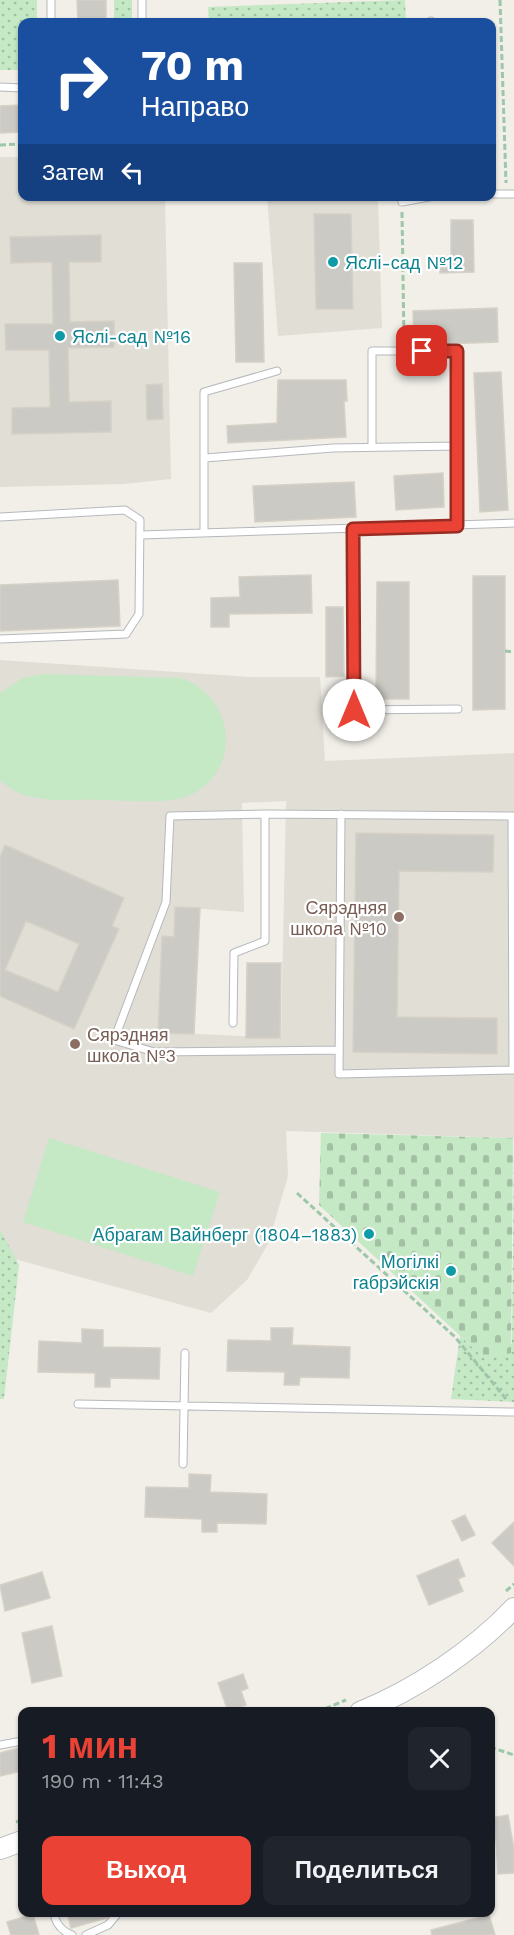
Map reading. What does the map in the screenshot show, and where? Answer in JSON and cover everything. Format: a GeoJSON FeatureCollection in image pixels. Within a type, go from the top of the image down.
{"type":"FeatureCollection","features":[{"type":"Feature","properties":{"kind":"main road"},"geometry":{"type":"LineString","coordinates":[[354,1705],[433,1673],[488,1633],[510,1600]]}},
{"type":"Feature","properties":{"kind":"main road"},"geometry":{"type":"LineString","coordinates":[[0,1849],[18,1842]]}},
{"type":"Feature","properties":{"kind":"lane"},"geometry":{"type":"LineString","coordinates":[[51,0],[51,18]]}},
{"type":"Feature","properties":{"kind":"lane"},"geometry":{"type":"LineString","coordinates":[[142,0],[142,18]]}},
{"type":"Feature","properties":{"kind":"lane"},"geometry":{"type":"LineString","coordinates":[[0,87],[18,88]]}},
{"type":"Feature","properties":{"kind":"lane"},"geometry":{"type":"LineString","coordinates":[[402,202],[407,201]]}},
{"type":"Feature","properties":{"kind":"lane"},"geometry":{"type":"LineString","coordinates":[[372,447],[372,351],[457,351],[457,526]]}},
{"type":"Feature","properties":{"kind":"lane"},"geometry":{"type":"LineString","coordinates":[[204,533],[204,392],[278,371]]}},
{"type":"Feature","properties":{"kind":"lane"},"geometry":{"type":"LineString","coordinates":[[205,458],[372,447],[457,446]]}},
{"type":"Feature","properties":{"kind":"lane"},"geometry":{"type":"LineString","coordinates":[[0,517],[125,510],[140,520],[141,535],[139,614],[126,634],[0,639]]}},
{"type":"Feature","properties":{"kind":"lane"},"geometry":{"type":"LineString","coordinates":[[141,535],[514,523]]}},
{"type":"Feature","properties":{"kind":"lane"},"geometry":{"type":"LineString","coordinates":[[353,529],[354,710],[458,709]]}},
{"type":"Feature","properties":{"kind":"lane"},"geometry":{"type":"LineString","coordinates":[[339,1050],[154,1052],[114,1040],[166,902],[170,816],[265,813],[513,816],[513,1070],[339,1074],[341,814]]}},
{"type":"Feature","properties":{"kind":"lane"},"geometry":{"type":"LineString","coordinates":[[233,1023],[234,952],[265,941],[265,813]]}},
{"type":"Feature","properties":{"kind":"lane"},"geometry":{"type":"LineString","coordinates":[[183,1464],[185,1353]]}},
{"type":"Feature","properties":{"kind":"lane"},"geometry":{"type":"LineString","coordinates":[[78,1404],[514,1412]]}},
{"type":"Feature","properties":{"kind":"lane"},"geometry":{"type":"LineString","coordinates":[[0,1745],[18,1742]]}},
{"type":"Feature","properties":{"kind":"lane"},"geometry":{"type":"LineString","coordinates":[[54,1917],[63,1932],[72,1935]]}},
{"type":"Feature","properties":{"kind":"lane"},"geometry":{"type":"LineString","coordinates":[[86,1935],[108,1925],[115,1917]]}},
{"type":"Feature","properties":{"kind":"path"},"geometry":{"type":"LineString","coordinates":[[500,0],[510,194]]}},
{"type":"Feature","properties":{"kind":"path"},"geometry":{"type":"LineString","coordinates":[[0,145],[18,144]]}},
{"type":"Feature","properties":{"kind":"path"},"geometry":{"type":"LineString","coordinates":[[402,202],[405,351]]}},
{"type":"Feature","properties":{"kind":"path"},"geometry":{"type":"LineString","coordinates":[[505,651],[514,652]]}},
{"type":"Feature","properties":{"kind":"path"},"geometry":{"type":"LineString","coordinates":[[297,1193],[455,1336],[508,1402]]}},
{"type":"Feature","properties":{"kind":"path"},"geometry":{"type":"LineString","coordinates":[[510,1600],[514,1584]]}},
{"type":"Feature","properties":{"kind":"path"},"geometry":{"type":"LineString","coordinates":[[495,1749],[514,1755]]}},
{"type":"Feature","properties":{"kind":"shaded area"},"geometry":{"type":"Polygon","coordinates":[[[0,157],[18,157],[18,201],[165,201],[171,479],[124,484],[0,487],[0,157]]]}},
{"type":"Feature","properties":{"kind":"shaded area"},"geometry":{"type":"Polygon","coordinates":[[[267,201],[378,201],[382,328],[278,336],[267,201]]]}},
{"type":"Feature","properties":{"kind":"shaded area"},"geometry":{"type":"Polygon","coordinates":[[[0,660],[250,677],[320,677],[325,761],[514,753],[514,1138],[286,1131],[288,1176],[268,1244],[247,1280],[211,1313],[0,1255],[0,660]],[[286,801],[242,803],[244,912],[175,907],[174,937],[158,1032],[281,1038],[286,801]]]}},
{"type":"Feature","properties":{"kind":"green space"},"geometry":{"type":"Polygon","coordinates":[[[0,0],[37,0],[37,18],[18,18],[18,70],[0,70],[0,0]]]}},
{"type":"Feature","properties":{"kind":"green space"},"geometry":{"type":"Polygon","coordinates":[[[114,0],[132,0],[132,18],[114,18],[114,0]]]}},
{"type":"Feature","properties":{"kind":"green space"},"geometry":{"type":"Polygon","coordinates":[[[405,0],[406,18],[209,18],[208,7],[405,0]]]}},
{"type":"Feature","properties":{"kind":"green space"},"geometry":{"type":"Polygon","coordinates":[[[43,674],[180,678],[197,686],[211,698],[220,713],[225,730],[225,747],[221,764],[211,779],[196,792],[173,800],[57,800],[40,799],[19,793],[0,780],[0,693],[23,678],[43,674]]]}},
{"type":"Feature","properties":{"kind":"green space","name":"Могілкі габрэйскія"},"geometry":{"type":"Polygon","coordinates":[[[321,1133],[513,1138],[511,1353],[485,1359],[319,1205],[321,1133]]]}},
{"type":"Feature","properties":{"kind":"green space"},"geometry":{"type":"Polygon","coordinates":[[[49,1138],[220,1192],[193,1276],[23,1222],[49,1138]]]}},
{"type":"Feature","properties":{"kind":"green space"},"geometry":{"type":"Polygon","coordinates":[[[514,1138],[514,1402],[451,1399],[460,1336],[485,1359],[512,1343],[514,1138]]]}},
{"type":"Feature","properties":{"kind":"green space"},"geometry":{"type":"Polygon","coordinates":[[[0,1229],[19,1265],[4,1399],[0,1399],[0,1229]]]}},
{"type":"Feature","properties":{"kind":"building"},"geometry":{"type":"Polygon","coordinates":[[[77,0],[106,0],[106,18],[78,18],[77,0]]]}},
{"type":"Feature","properties":{"kind":"building"},"geometry":{"type":"Polygon","coordinates":[[[18,105],[18,132],[0,133],[0,106],[18,105]]]}},
{"type":"Feature","properties":{"kind":"building","name":"Яслі-сад №12"},"geometry":{"type":"Polygon","coordinates":[[[314,214],[351,214],[353,309],[316,309],[314,214]]]}},
{"type":"Feature","properties":{"kind":"building"},"geometry":{"type":"Polygon","coordinates":[[[451,220],[473,220],[474,272],[440,273],[440,257],[451,257],[451,220]]]}},
{"type":"Feature","properties":{"kind":"building","name":"Яслі-сад №16"},"geometry":{"type":"Polygon","coordinates":[[[101,235],[101,262],[69,262],[70,322],[114,321],[114,347],[68,348],[69,402],[111,401],[111,432],[12,434],[12,408],[50,407],[49,350],[6,350],[5,324],[53,324],[52,262],[11,263],[10,237],[101,235]]]}},
{"type":"Feature","properties":{"kind":"building"},"geometry":{"type":"Polygon","coordinates":[[[234,263],[262,263],[264,362],[236,362],[234,263]]]}},
{"type":"Feature","properties":{"kind":"building"},"geometry":{"type":"Polygon","coordinates":[[[497,308],[498,342],[414,345],[413,311],[497,308]]]}},
{"type":"Feature","properties":{"kind":"building"},"geometry":{"type":"Polygon","coordinates":[[[501,372],[508,510],[480,512],[474,373],[501,372]]]}},
{"type":"Feature","properties":{"kind":"building"},"geometry":{"type":"Polygon","coordinates":[[[278,380],[346,380],[347,401],[344,401],[346,437],[228,443],[227,426],[277,423],[278,380]]]}},
{"type":"Feature","properties":{"kind":"building"},"geometry":{"type":"Polygon","coordinates":[[[162,384],[163,419],[147,420],[146,385],[162,384]]]}},
{"type":"Feature","properties":{"kind":"building"},"geometry":{"type":"Polygon","coordinates":[[[443,473],[444,507],[396,510],[394,476],[443,473]]]}},
{"type":"Feature","properties":{"kind":"building"},"geometry":{"type":"Polygon","coordinates":[[[354,482],[356,517],[255,522],[253,486],[354,482]]]}},
{"type":"Feature","properties":{"kind":"building"},"geometry":{"type":"Polygon","coordinates":[[[311,575],[312,613],[229,614],[229,627],[211,627],[211,598],[240,597],[239,577],[311,575]]]}},
{"type":"Feature","properties":{"kind":"building"},"geometry":{"type":"Polygon","coordinates":[[[473,576],[505,576],[505,709],[473,710],[473,576]]]}},
{"type":"Feature","properties":{"kind":"building"},"geometry":{"type":"Polygon","coordinates":[[[118,580],[120,626],[0,631],[0,585],[118,580]]]}},
{"type":"Feature","properties":{"kind":"building"},"geometry":{"type":"Polygon","coordinates":[[[377,582],[409,582],[409,699],[376,699],[377,582]]]}},
{"type":"Feature","properties":{"kind":"building"},"geometry":{"type":"Polygon","coordinates":[[[326,607],[343,607],[344,676],[326,677],[326,607]]]}},
{"type":"Feature","properties":{"kind":"building"},"geometry":{"type":"Polygon","coordinates":[[[356,833],[494,835],[493,872],[399,871],[397,1017],[497,1018],[497,1054],[353,1052],[356,833]]]}},
{"type":"Feature","properties":{"kind":"building"},"geometry":{"type":"Polygon","coordinates":[[[5,845],[124,898],[112,926],[119,929],[74,1029],[0,996],[0,857],[5,845]],[[26,921],[5,970],[58,992],[79,944],[26,921]]]}},
{"type":"Feature","properties":{"kind":"building"},"geometry":{"type":"Polygon","coordinates":[[[175,907],[200,908],[194,1034],[158,1033],[162,936],[174,937],[175,907]]]}},
{"type":"Feature","properties":{"kind":"building"},"geometry":{"type":"Polygon","coordinates":[[[247,963],[281,963],[280,1038],[246,1038],[247,963]]]}},
{"type":"Feature","properties":{"kind":"building"},"geometry":{"type":"Polygon","coordinates":[[[271,1328],[293,1328],[292,1345],[350,1347],[349,1378],[300,1377],[299,1385],[284,1385],[285,1372],[227,1371],[228,1340],[271,1341],[271,1328]]]}},
{"type":"Feature","properties":{"kind":"building"},"geometry":{"type":"Polygon","coordinates":[[[82,1329],[103,1330],[103,1347],[160,1348],[159,1379],[110,1378],[110,1387],[95,1387],[95,1373],[38,1372],[39,1341],[82,1343],[82,1329]]]}},
{"type":"Feature","properties":{"kind":"building"},"geometry":{"type":"Polygon","coordinates":[[[189,1474],[211,1475],[210,1492],[267,1494],[266,1524],[217,1523],[217,1532],[202,1532],[202,1519],[145,1517],[146,1487],[189,1488],[189,1474]]]}},
{"type":"Feature","properties":{"kind":"building"},"geometry":{"type":"Polygon","coordinates":[[[465,1515],[475,1535],[462,1541],[452,1521],[465,1515]]]}},
{"type":"Feature","properties":{"kind":"building"},"geometry":{"type":"Polygon","coordinates":[[[514,1522],[514,1566],[492,1543],[514,1522]]]}},
{"type":"Feature","properties":{"kind":"building"},"geometry":{"type":"Polygon","coordinates":[[[458,1559],[465,1576],[458,1579],[463,1591],[429,1605],[417,1576],[458,1559]]]}},
{"type":"Feature","properties":{"kind":"building"},"geometry":{"type":"Polygon","coordinates":[[[42,1572],[50,1598],[5,1611],[0,1585],[42,1572]]]}},
{"type":"Feature","properties":{"kind":"building"},"geometry":{"type":"Polygon","coordinates":[[[52,1626],[62,1676],[32,1683],[22,1633],[52,1626]]]}},
{"type":"Feature","properties":{"kind":"building"},"geometry":{"type":"Polygon","coordinates":[[[243,1674],[248,1688],[241,1691],[246,1705],[227,1707],[218,1683],[243,1674]]]}},
{"type":"Feature","properties":{"kind":"building"},"geometry":{"type":"Polygon","coordinates":[[[18,1748],[18,1772],[0,1776],[0,1753],[18,1748]]]}},
{"type":"Feature","properties":{"kind":"building"},"geometry":{"type":"Polygon","coordinates":[[[508,1815],[514,1849],[514,1873],[498,1874],[495,1817],[508,1815]]]}},
{"type":"Feature","properties":{"kind":"building"},"geometry":{"type":"Polygon","coordinates":[[[23,1917],[34,1917],[39,1935],[11,1935],[7,1922],[23,1917]]]}},
{"type":"Feature","properties":{"kind":"building"},"geometry":{"type":"Polygon","coordinates":[[[68,1917],[107,1917],[106,1918],[71,1928],[68,1917]]]}},
{"type":"Feature","properties":{"kind":"building"},"geometry":{"type":"Polygon","coordinates":[[[481,1917],[490,1917],[495,1935],[432,1935],[431,1930],[481,1917]]]}},
{"type":"Feature","properties":{"kind":"place","name":"Яслі-сад №12"},"geometry":{"type":"Point","coordinates":[333,262]}},
{"type":"Feature","properties":{"kind":"place","name":"Яслі-сад №16"},"geometry":{"type":"Point","coordinates":[60,336]}},
{"type":"Feature","properties":{"kind":"place","name":"Сярэдняя школа №10"},"geometry":{"type":"Point","coordinates":[399,917]}},
{"type":"Feature","properties":{"kind":"place","name":"Сярэдняя школа №3"},"geometry":{"type":"Point","coordinates":[75,1044]}},
{"type":"Feature","properties":{"kind":"place","name":"Абрагам Вайнберг (1804–1883)"},"geometry":{"type":"Point","coordinates":[369,1234]}},
{"type":"Feature","properties":{"kind":"place","name":"Могілкі габрэйскія"},"geometry":{"type":"Point","coordinates":[451,1271]}},
{"type":"Feature","properties":{"kind":"route"},"geometry":{"type":"LineString","coordinates":[[354,710],[353,529],[457,526],[457,351],[422,351]]}}]}
